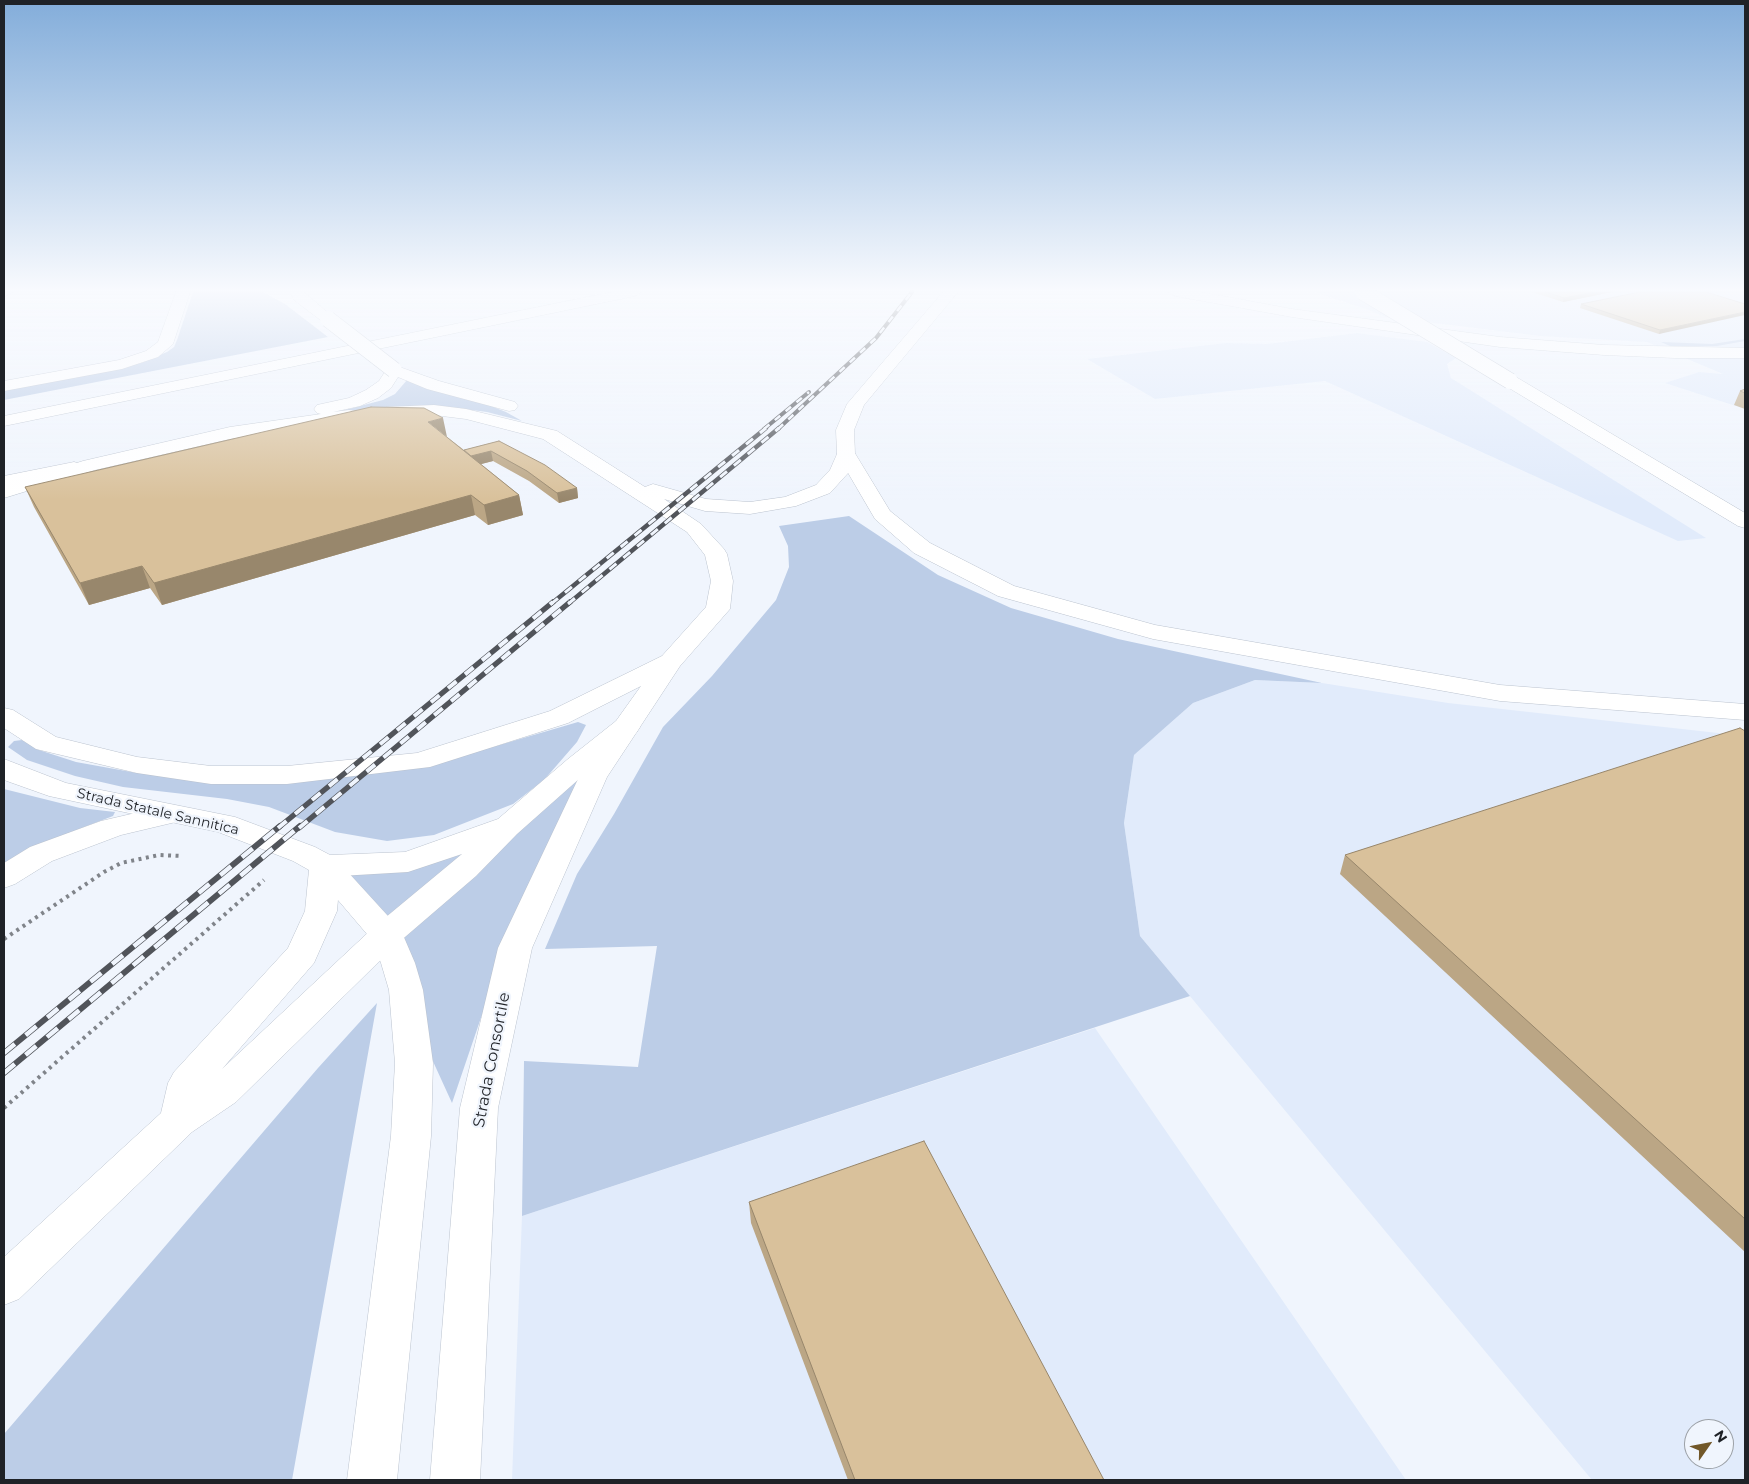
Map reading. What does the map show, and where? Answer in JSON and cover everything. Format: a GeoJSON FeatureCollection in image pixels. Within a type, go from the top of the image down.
{"type":"FeatureCollection","features":[{"type":"Feature","properties":{"kind":"main road"},"geometry":{"type":"LineString","coordinates":[[4,386],[132,361]]}},
{"type":"Feature","properties":{"kind":"main road"},"geometry":{"type":"LineString","coordinates":[[4,407],[234,361]]}},
{"type":"Feature","properties":{"kind":"main road"},"geometry":{"type":"LineString","coordinates":[[4,421],[296,361]]}},
{"type":"Feature","properties":{"kind":"main road"},"geometry":{"type":"LineString","coordinates":[[4,716],[46,743],[137,765],[211,775],[287,775],[420,761],[559,717],[671,660],[718,609],[722,581],[716,554],[694,528],[550,435],[529,415],[501,403],[433,385],[394,370],[383,361]]}},
{"type":"Feature","properties":{"kind":"main road"},"geometry":{"type":"LineString","coordinates":[[892,361],[856,404],[844,430],[846,454],[882,516],[922,548],[1006,591],[1153,632],[1500,693],[1745,712]]}},
{"type":"Feature","properties":{"kind":"main road"},"geometry":{"type":"LineString","coordinates":[[1484,361],[1745,507]]}},
{"type":"Feature","properties":{"kind":"main road"},"geometry":{"type":"LineString","coordinates":[[1489,361],[1745,522]]}},
{"type":"Feature","properties":{"kind":"main road"},"geometry":{"type":"LineString","coordinates":[[4,482],[230,434],[354,402],[372,394],[385,384],[394,370]]}},
{"type":"Feature","properties":{"kind":"main road"},"geometry":{"type":"LineString","coordinates":[[230,434],[338,416],[434,410],[466,414],[550,435]]}},
{"type":"Feature","properties":{"kind":"main road"},"geometry":{"type":"LineString","coordinates":[[604,469],[658,492],[705,505],[750,508],[789,502],[823,488],[839,472],[846,454]]}},
{"type":"Feature","properties":{"kind":"main road"},"geometry":{"type":"LineString","coordinates":[[4,492],[90,465]]}},
{"type":"Feature","properties":{"kind":"main road","name":"Strada Consortile"},"geometry":{"type":"LineString","coordinates":[[455,1480],[479,1108],[515,948],[594,777],[671,660]]}},
{"type":"Feature","properties":{"kind":"main road"},"geometry":{"type":"LineString","coordinates":[[4,1285],[178,1121],[223,1091],[386,935],[465,869],[509,826],[578,765],[626,727]]}},
{"type":"Feature","properties":{"kind":"main road","name":"Strada Statale Sannitica"},"geometry":{"type":"LineString","coordinates":[[4,767],[10,772],[59,790],[224,824],[304,854],[324,866]]}},
{"type":"Feature","properties":{"kind":"main road"},"geometry":{"type":"LineString","coordinates":[[4,878],[41,854],[112,828],[170,814]]}},
{"type":"Feature","properties":{"kind":"main road"},"geometry":{"type":"LineString","coordinates":[[324,866],[408,862],[509,826]]}},
{"type":"Feature","properties":{"kind":"main road"},"geometry":{"type":"LineString","coordinates":[[324,866],[386,935],[398,963],[406,990],[414,1063],[411,1136],[372,1480]]}},
{"type":"Feature","properties":{"kind":"main road"},"geometry":{"type":"LineString","coordinates":[[178,1121],[187,1083],[302,954],[321,911],[324,866]]}},
{"type":"Feature","properties":{"kind":"path"},"geometry":{"type":"LineString","coordinates":[[4,939],[104,872],[121,863],[159,855],[182,856]]}},
{"type":"Feature","properties":{"kind":"path"},"geometry":{"type":"LineString","coordinates":[[4,1108],[264,880]]}},
{"type":"Feature","properties":{"kind":"shaded area"},"geometry":{"type":"Polygon","coordinates":[[[145,361],[203,361],[4,400],[4,390],[145,361]]]}},
{"type":"Feature","properties":{"kind":"shaded area"},"geometry":{"type":"Polygon","coordinates":[[[1091,361],[1451,361],[1447,364],[1451,378],[1706,538],[1678,541],[1325,381],[1155,399],[1091,361]]]}},
{"type":"Feature","properties":{"kind":"shaded area"},"geometry":{"type":"Polygon","coordinates":[[[1693,361],[1745,361],[1745,409],[1665,383],[1699,372],[1723,374],[1693,361]]]}},
{"type":"Feature","properties":{"kind":"shaded area"},"geometry":{"type":"Polygon","coordinates":[[[407,380],[481,402],[522,421],[487,412],[456,408],[307,420],[383,400],[395,394],[407,380]]]}},
{"type":"Feature","properties":{"kind":"shaded area"},"geometry":{"type":"Polygon","coordinates":[[[849,516],[938,575],[1011,608],[1118,639],[1322,683],[1255,680],[1193,703],[1134,755],[1124,823],[1140,936],[1190,996],[522,1216],[524,1061],[638,1067],[657,946],[545,949],[577,874],[614,814],[663,727],[712,676],[776,600],[789,567],[788,546],[779,526],[849,516]]]}},
{"type":"Feature","properties":{"kind":"shaded area"},"geometry":{"type":"Polygon","coordinates":[[[1255,680],[1322,683],[1448,703],[1745,736],[1745,1480],[1592,1480],[1140,936],[1124,823],[1134,755],[1193,703],[1255,680]]]}},
{"type":"Feature","properties":{"kind":"shaded area"},"geometry":{"type":"Polygon","coordinates":[[[578,722],[586,725],[577,742],[544,780],[513,804],[434,835],[387,841],[335,832],[269,807],[227,799],[123,787],[75,776],[27,760],[8,747],[14,741],[22,740],[39,750],[76,762],[137,773],[438,763],[578,722]]]}},
{"type":"Feature","properties":{"kind":"shaded area"},"geometry":{"type":"Polygon","coordinates":[[[593,764],[505,947],[452,1103],[347,873],[521,827],[593,764]]]}},
{"type":"Feature","properties":{"kind":"shaded area"},"geometry":{"type":"Polygon","coordinates":[[[4,789],[80,808],[115,812],[113,816],[53,839],[4,868],[4,789]]]}},
{"type":"Feature","properties":{"kind":"shaded area"},"geometry":{"type":"Polygon","coordinates":[[[377,1003],[292,1480],[4,1480],[4,1434],[318,1068],[377,1003]]]}},
{"type":"Feature","properties":{"kind":"shaded area"},"geometry":{"type":"Polygon","coordinates":[[[1095,1028],[1406,1480],[512,1480],[522,1216],[1095,1028]]]}},
{"type":"Feature","properties":{"kind":"building"},"geometry":{"type":"Polygon","coordinates":[[[371,407],[424,408],[443,418],[428,422],[519,495],[484,505],[471,495],[154,583],[142,566],[80,583],[25,487],[371,407]]]}},
{"type":"Feature","properties":{"kind":"building"},"geometry":{"type":"Polygon","coordinates":[[[499,441],[545,465],[577,488],[557,493],[527,471],[491,451],[471,456],[464,450],[499,441]]]}},
{"type":"Feature","properties":{"kind":"building"},"geometry":{"type":"Polygon","coordinates":[[[1740,728],[1745,731],[1745,1219],[1345,855],[1740,728]]]}},
{"type":"Feature","properties":{"kind":"building"},"geometry":{"type":"Polygon","coordinates":[[[924,1141],[1104,1480],[855,1480],[749,1202],[924,1141]]]}},
{"type":"Feature","properties":{"kind":"railway"},"geometry":{"type":"LineString","coordinates":[[778,429],[851,361]]}},
{"type":"Feature","properties":{"kind":"railway"},"geometry":{"type":"LineString","coordinates":[[764,429],[809,392]]}},
{"type":"Feature","properties":{"kind":"railway"},"geometry":{"type":"LineString","coordinates":[[551,604],[766,428]]}},
{"type":"Feature","properties":{"kind":"railway"},"geometry":{"type":"LineString","coordinates":[[568,604],[779,428]]}},
{"type":"Feature","properties":{"kind":"railway"},"geometry":{"type":"LineString","coordinates":[[278,828],[553,602]]}},
{"type":"Feature","properties":{"kind":"railway"},"geometry":{"type":"LineString","coordinates":[[299,828],[570,602]]}},
{"type":"Feature","properties":{"kind":"railway"},"geometry":{"type":"LineString","coordinates":[[4,1053],[280,826]]}},
{"type":"Feature","properties":{"kind":"railway"},"geometry":{"type":"LineString","coordinates":[[4,1073],[300,826]]}}]}
